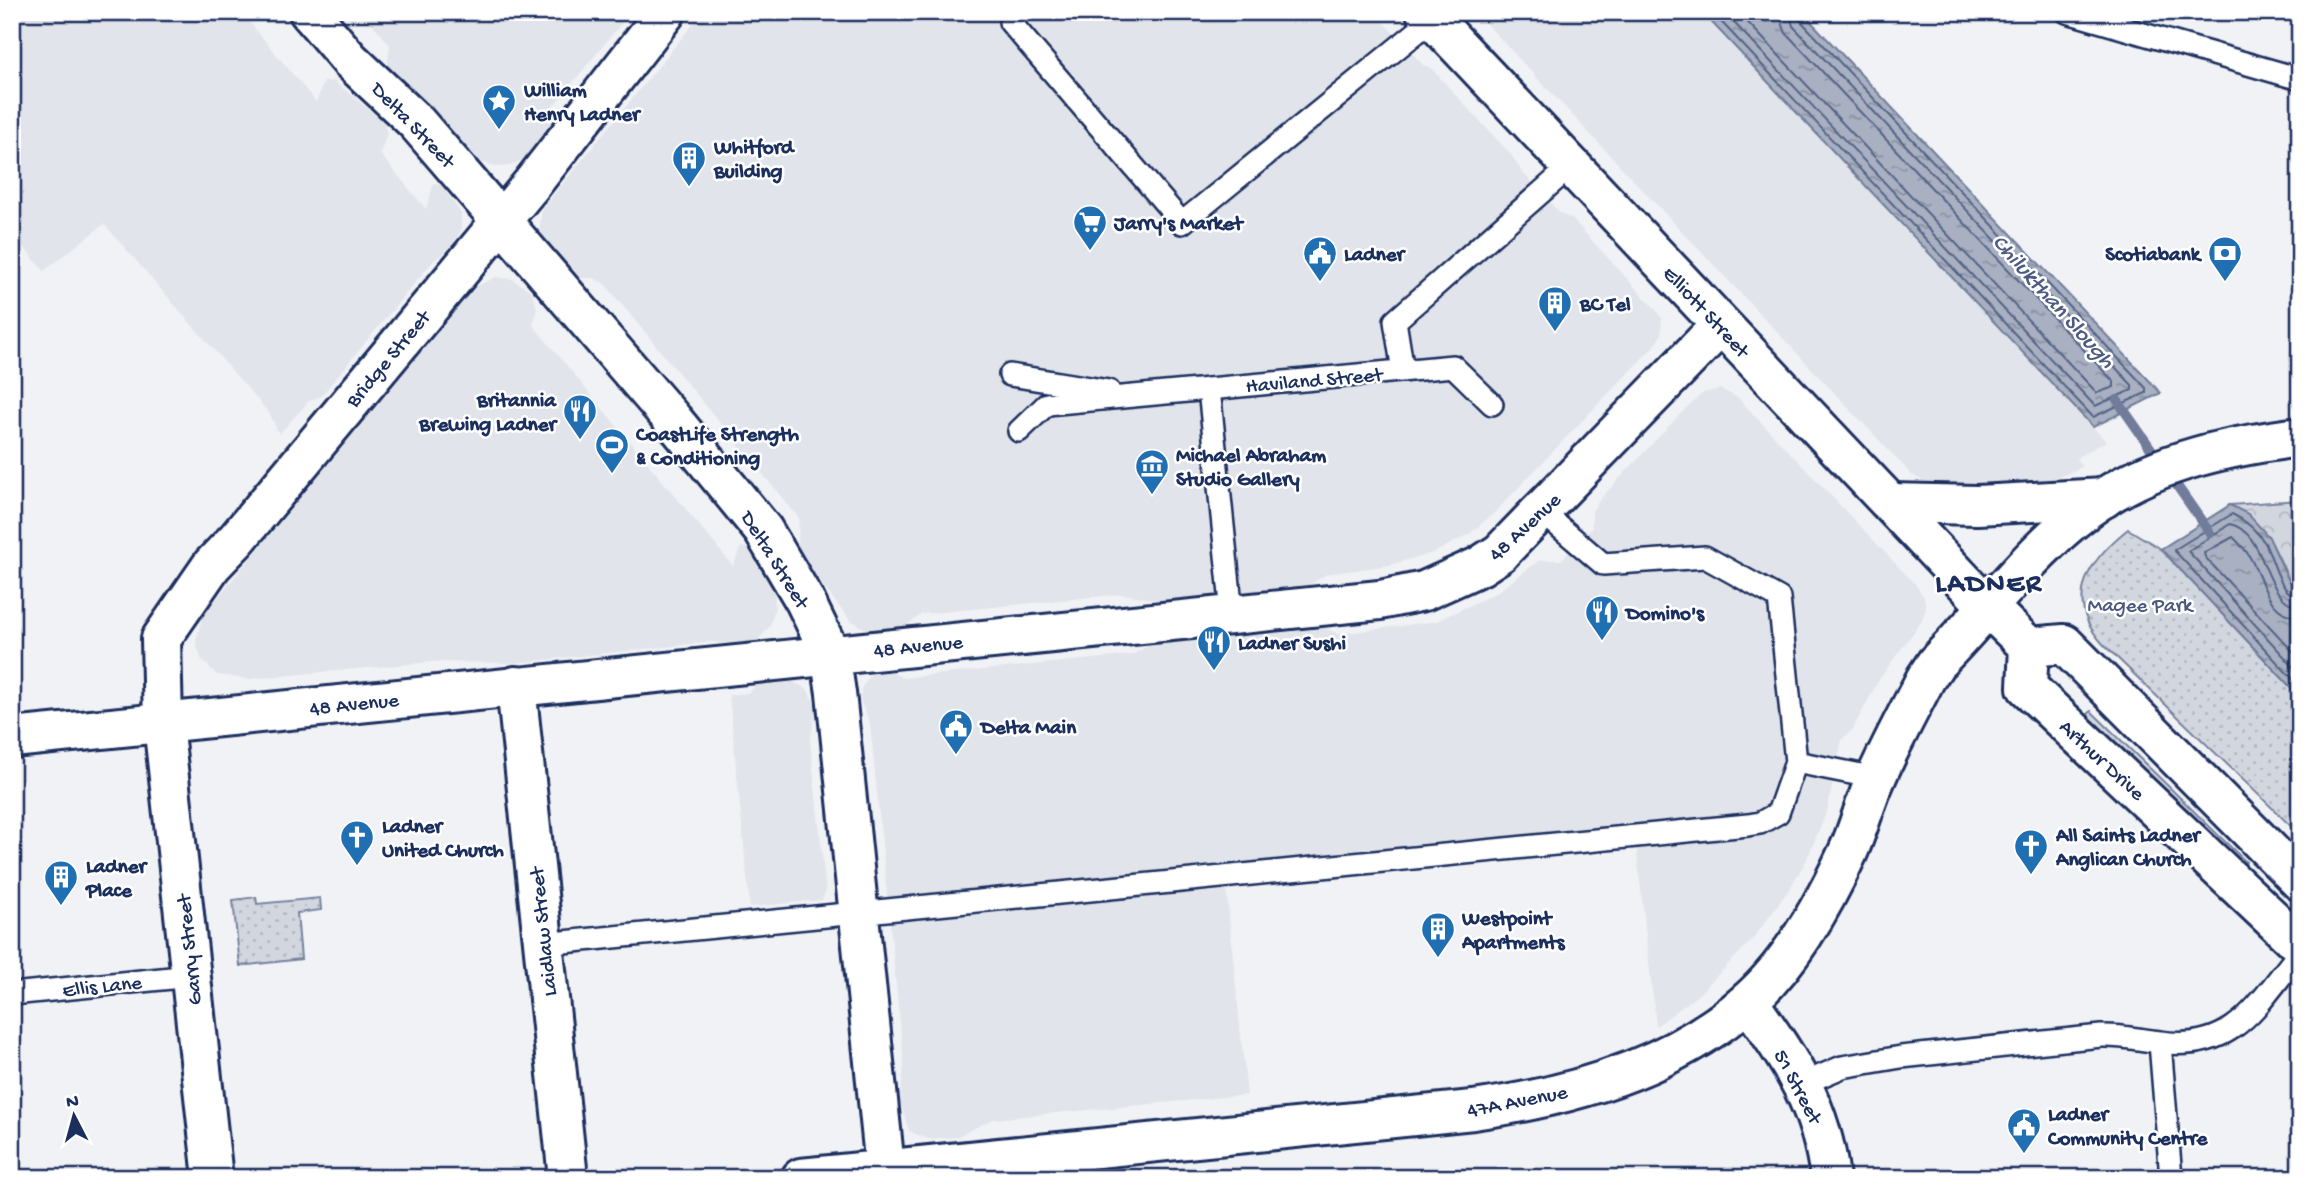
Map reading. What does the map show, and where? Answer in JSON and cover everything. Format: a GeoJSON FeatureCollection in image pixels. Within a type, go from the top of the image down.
{"type":"FeatureCollection","features":[{"type":"Feature","properties":{"kind":"street","name":"Delta Street"},"geometry":{"type":"LineString","coordinates":[[309,12],[350,60],[416,121],[763,530],[805,601],[830,653],[885,1173]]}},
{"type":"Feature","properties":{"kind":"street","name":"Bridge Street"},"geometry":{"type":"LineString","coordinates":[[163,723],[161,639],[212,565],[237,540],[500,220],[660,15]]}},
{"type":"Feature","properties":{"kind":"street","name":"Elliott Street"},"geometry":{"type":"LineString","coordinates":[[1429,16],[1989,608]]}},
{"type":"Feature","properties":{"kind":"street","name":"48 Avenue"},"geometry":{"type":"LineString","coordinates":[[12,738],[830,653],[1380,600],[1424,591],[1480,566],[1500,553],[1720,326]]}},
{"type":"Feature","properties":{"kind":"street"},"geometry":{"type":"LineString","coordinates":[[1891,503],[1977,505],[2104,498],[2158,470],[2195,456],[2296,438]]}},
{"type":"Feature","properties":{"kind":"street","name":"47A Avenue"},"geometry":{"type":"LineString","coordinates":[[801,1178],[885,1173],[1520,1103],[1567,1093],[1656,1059],[1709,1030],[1748,1001],[1783,961],[1813,917],[1848,852],[1876,778],[1936,663],[2054,539],[2104,498]]}},
{"type":"Feature","properties":{"kind":"street"},"geometry":{"type":"LineString","coordinates":[[1989,608],[2029,647],[2064,644],[2300,881]]}},
{"type":"Feature","properties":{"kind":"street","name":"Arthur Drive"},"geometry":{"type":"LineString","coordinates":[[2029,647],[2027,687],[2300,944]]}},
{"type":"Feature","properties":{"kind":"street","name":"Laidlaw Street"},"geometry":{"type":"LineString","coordinates":[[516,686],[568,1178]]}},
{"type":"Feature","properties":{"kind":"street","name":"Garry Street"},"geometry":{"type":"LineString","coordinates":[[163,723],[213,1178]]}},
{"type":"Feature","properties":{"kind":"street","name":"51 Street"},"geometry":{"type":"LineString","coordinates":[[1748,1001],[1802,1084],[1822,1128],[1830,1178]]}},
{"type":"Feature","properties":{"kind":"lane"},"geometry":{"type":"LineString","coordinates":[[1019,12],[1010,22],[1182,223],[1429,16]]}},
{"type":"Feature","properties":{"kind":"lane"},"geometry":{"type":"LineString","coordinates":[[2067,12],[2300,79]]}},
{"type":"Feature","properties":{"kind":"lane","name":"Haviland Street"},"geometry":{"type":"LineString","coordinates":[[1139,396],[1403,371],[1395,321],[1570,167]]}},
{"type":"Feature","properties":{"kind":"lane"},"geometry":{"type":"LineString","coordinates":[[1403,371],[1453,366],[1492,404]]}},
{"type":"Feature","properties":{"kind":"lane"},"geometry":{"type":"LineString","coordinates":[[1010,375],[1139,396]]}},
{"type":"Feature","properties":{"kind":"lane"},"geometry":{"type":"LineString","coordinates":[[1209,389],[1233,614]]}},
{"type":"Feature","properties":{"kind":"lane"},"geometry":{"type":"LineString","coordinates":[[1019,431],[1047,404],[1139,396]]}},
{"type":"Feature","properties":{"kind":"lane"},"geometry":{"type":"LineString","coordinates":[[543,944],[1748,825],[1760,823],[1778,813],[1796,762],[1779,598],[1705,557],[1603,564],[1542,512]]}},
{"type":"Feature","properties":{"kind":"lane"},"geometry":{"type":"LineString","coordinates":[[1796,762],[1876,778]]}},
{"type":"Feature","properties":{"kind":"lane"},"geometry":{"type":"LineString","coordinates":[[1802,1084],[1842,1067],[1901,1057],[2101,1036],[2121,1035],[2160,1043],[2218,1038],[2235,1029],[2300,951]]}},
{"type":"Feature","properties":{"kind":"lane","name":"Ellis Lane"},"geometry":{"type":"LineString","coordinates":[[12,994],[191,976]]}},
{"type":"Feature","properties":{"kind":"lane"},"geometry":{"type":"LineString","coordinates":[[2160,1043],[2171,1178]]}},
{"type":"Feature","properties":{"kind":"shaded area"},"geometry":{"type":"Polygon","coordinates":[[[12,12],[241,12],[316,102],[324,82],[334,81],[383,121],[387,133],[380,154],[426,209],[434,183],[442,185],[461,214],[461,231],[451,247],[433,261],[321,396],[309,401],[279,434],[269,413],[104,224],[44,271],[12,233],[12,12]]]}},
{"type":"Feature","properties":{"kind":"shaded area"},"geometry":{"type":"Polygon","coordinates":[[[363,12],[631,12],[550,110],[550,129],[526,158],[510,166],[498,167],[478,161],[467,153],[435,112],[390,74],[387,68],[390,45],[363,12]]]}},
{"type":"Feature","properties":{"kind":"shaded area"},"geometry":{"type":"Polygon","coordinates":[[[703,12],[1378,12],[1384,23],[1423,65],[1431,68],[1560,213],[1572,219],[1656,310],[1662,319],[1661,335],[1654,346],[1494,513],[1468,535],[1433,553],[1390,565],[1327,574],[1309,585],[1288,591],[1267,590],[1194,597],[1175,603],[1123,594],[922,614],[903,628],[868,630],[850,620],[813,574],[798,548],[799,518],[604,283],[593,278],[575,278],[539,234],[542,209],[703,12]]]}},
{"type":"Feature","properties":{"kind":"shaded area"},"geometry":{"type":"Polygon","coordinates":[[[1475,12],[1702,12],[2106,441],[2076,458],[2082,467],[2040,485],[1938,489],[1912,475],[1475,12]]]}},
{"type":"Feature","properties":{"kind":"shaded area"},"geometry":{"type":"Polygon","coordinates":[[[496,277],[512,279],[532,292],[537,308],[533,325],[733,566],[741,547],[748,548],[774,591],[775,607],[770,626],[758,640],[742,645],[711,642],[515,663],[431,662],[249,679],[217,675],[202,660],[198,650],[196,640],[203,615],[475,287],[496,277]]]}},
{"type":"Feature","properties":{"kind":"shaded area"},"geometry":{"type":"Polygon","coordinates":[[[1720,389],[1737,397],[1915,584],[1924,597],[1926,608],[1921,622],[1880,678],[1853,729],[1842,739],[1827,811],[1806,861],[1753,939],[1698,995],[1656,1026],[1636,845],[1226,887],[1247,1095],[993,1119],[956,1137],[928,1139],[909,1131],[900,1101],[904,1065],[870,723],[860,700],[862,687],[870,675],[883,668],[903,678],[1132,655],[1158,640],[1318,625],[1339,634],[1437,621],[1497,592],[1540,560],[1561,560],[1592,528],[1592,511],[1602,497],[1685,409],[1703,393],[1720,389]]]}},
{"type":"Feature","properties":{"kind":"shaded area"},"geometry":{"type":"Polygon","coordinates":[[[783,677],[807,689],[817,708],[810,740],[826,891],[822,900],[750,907],[729,695],[748,693],[761,681],[783,677]]]}},
{"type":"Feature","properties":{"kind":"green space"},"geometry":{"type":"Polygon","coordinates":[[[2300,500],[2300,569],[2288,579],[2267,536],[2251,519],[2230,505],[2300,500]]]}},
{"type":"Feature","properties":{"kind":"green space","name":"Magee Park"},"geometry":{"type":"Polygon","coordinates":[[[2128,529],[2161,549],[2300,697],[2300,835],[2103,644],[2091,627],[2084,612],[2082,596],[2085,582],[2101,554],[2128,529]]]}},
{"type":"Feature","properties":{"kind":"green space"},"geometry":{"type":"Polygon","coordinates":[[[2091,711],[2246,862],[2238,870],[2082,721],[2091,711]]]}},
{"type":"Feature","properties":{"kind":"green space"},"geometry":{"type":"Polygon","coordinates":[[[256,897],[257,904],[320,898],[321,910],[297,913],[301,959],[240,966],[233,900],[256,897]]]}},
{"type":"Feature","properties":{"kind":"water"},"geometry":{"type":"Polygon","coordinates":[[[1702,12],[1802,12],[2161,393],[2093,427],[1702,12]]]}},
{"type":"Feature","properties":{"kind":"water"},"geometry":{"type":"Polygon","coordinates":[[[2230,505],[2248,514],[2269,537],[2288,579],[2300,594],[2300,697],[2161,549],[2230,505]]]}},
{"type":"Feature","properties":{"kind":"waterway","name":"Chilukthan Slough"},"geometry":{"type":"LineString","coordinates":[[2117,400],[2210,533]]}},
{"type":"Feature","properties":{"kind":"place","name":"William Henry Ladner"},"geometry":{"type":"Point","coordinates":[499,131]}},
{"type":"Feature","properties":{"kind":"place","name":"Whitford Building"},"geometry":{"type":"Point","coordinates":[689,188]}},
{"type":"Feature","properties":{"kind":"place","name":"Jarry's Market"},"geometry":{"type":"Point","coordinates":[1090,252]}},
{"type":"Feature","properties":{"kind":"place","name":"Ladner"},"geometry":{"type":"Point","coordinates":[1320,283]}},
{"type":"Feature","properties":{"kind":"place","name":"Scotiabank"},"geometry":{"type":"Point","coordinates":[2225,283]}},
{"type":"Feature","properties":{"kind":"place","name":"BC Tel"},"geometry":{"type":"Point","coordinates":[1555,333]}},
{"type":"Feature","properties":{"kind":"place","name":"Britannia Brewing Ladner"},"geometry":{"type":"Point","coordinates":[580,441]}},
{"type":"Feature","properties":{"kind":"place","name":"CoastLife Strength & Conditioning"},"geometry":{"type":"Point","coordinates":[612,475]}},
{"type":"Feature","properties":{"kind":"place","name":"Michael Abraham Studio Gallery"},"geometry":{"type":"Point","coordinates":[1152,496]}},
{"type":"Feature","properties":{"kind":"place","name":"Domino's"},"geometry":{"type":"Point","coordinates":[1602,642]}},
{"type":"Feature","properties":{"kind":"place","name":"Ladner Sushi"},"geometry":{"type":"Point","coordinates":[1214,672]}},
{"type":"Feature","properties":{"kind":"place","name":"Delta Main"},"geometry":{"type":"Point","coordinates":[956,756]}},
{"type":"Feature","properties":{"kind":"place","name":"Ladner United Church"},"geometry":{"type":"Point","coordinates":[357,867]}},
{"type":"Feature","properties":{"kind":"place","name":"All Saints Ladner Anglican Church"},"geometry":{"type":"Point","coordinates":[2031,876]}},
{"type":"Feature","properties":{"kind":"place","name":"Ladner Place"},"geometry":{"type":"Point","coordinates":[61,907]}},
{"type":"Feature","properties":{"kind":"place","name":"Westpoint Apartments"},"geometry":{"type":"Point","coordinates":[1438,959]}},
{"type":"Feature","properties":{"kind":"place","name":"Ladner Community Centre"},"geometry":{"type":"Point","coordinates":[2024,1155]}},
{"type":"Feature","properties":{"kind":"district","name":"LADNER"},"geometry":{"type":"Point","coordinates":[1989,581]}}]}
